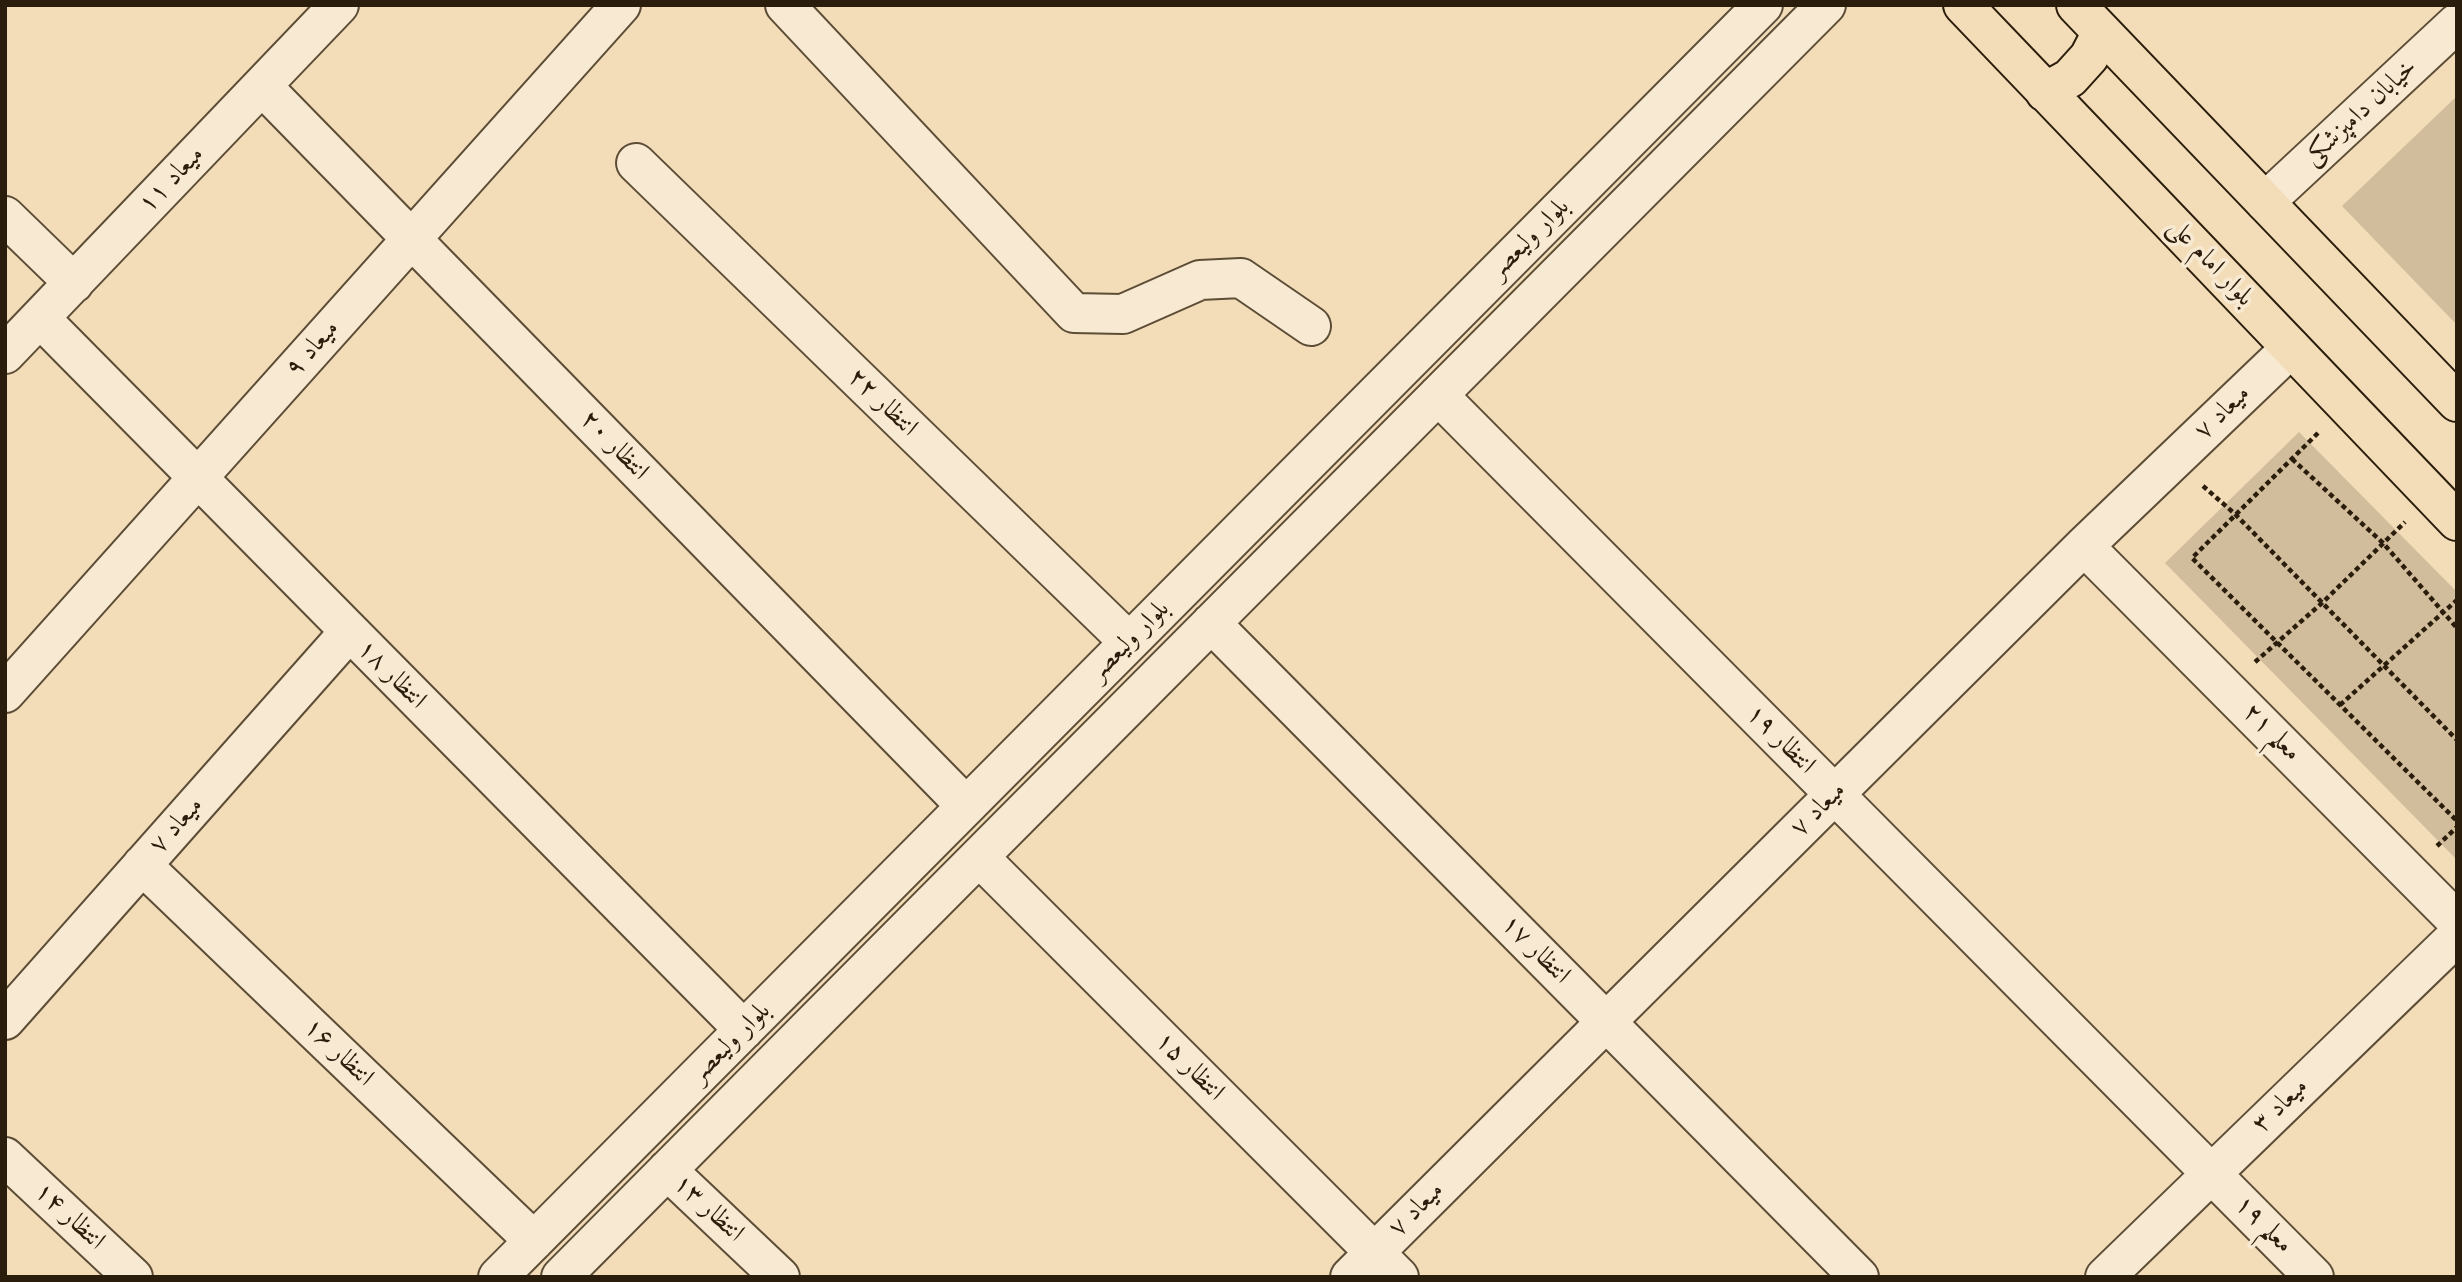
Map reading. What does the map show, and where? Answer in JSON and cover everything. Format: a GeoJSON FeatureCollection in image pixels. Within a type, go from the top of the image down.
{"type":"FeatureCollection","features":[{"type":"Feature","properties":{"kind":"main road","name":"بلوار امام علی"},"geometry":{"type":"LineString","coordinates":[[1963,5],[2445,509]]}},
{"type":"Feature","properties":{"kind":"main road"},"geometry":{"type":"LineString","coordinates":[[2076,5],[2457,402]]}},
{"type":"Feature","properties":{"kind":"main road"},"geometry":{"type":"LineString","coordinates":[[2045,92],[2070,78],[2089,57],[2102,32]]}},
{"type":"Feature","properties":{"kind":"street","name":"میعاد ۱۱"},"geometry":{"type":"LineString","coordinates":[[5,354],[339,5]]}},
{"type":"Feature","properties":{"kind":"street","name":"میعاد ۹"},"geometry":{"type":"LineString","coordinates":[[5,693],[621,5]]}},
{"type":"Feature","properties":{"kind":"street"},"geometry":{"type":"LineString","coordinates":[[785,5],[1074,313],[1123,314],[1200,280],[1241,278],[1311,326]]}},
{"type":"Feature","properties":{"kind":"street","name":"بلوار ولیعصر"},"geometry":{"type":"LineString","coordinates":[[498,1277],[1763,5]]}},
{"type":"Feature","properties":{"kind":"street","name":"بلوار ولیعصر"},"geometry":{"type":"LineString","coordinates":[[561,1277],[1825,5]]}},
{"type":"Feature","properties":{"kind":"street","name":"خیابان دامپزشکی"},"geometry":{"type":"LineString","coordinates":[[2265,202],[2457,23]]}},
{"type":"Feature","properties":{"kind":"street","name":"انتظار ۲۰"},"geometry":{"type":"LineString","coordinates":[[262,86],[966,806]]}},
{"type":"Feature","properties":{"kind":"street","name":"انتظار ۲۲"},"geometry":{"type":"LineString","coordinates":[[636,163],[1129,642]]}},
{"type":"Feature","properties":{"kind":"street"},"geometry":{"type":"LineString","coordinates":[[5,216],[74,283]]}},
{"type":"Feature","properties":{"kind":"street","name":"انتظار ۱۸"},"geometry":{"type":"LineString","coordinates":[[40,318],[744,1030]]}},
{"type":"Feature","properties":{"kind":"street","name":"میعاد ۷"},"geometry":{"type":"LineString","coordinates":[[1375,1269],[1606,1022],[2084,546],[2291,348]]}},
{"type":"Feature","properties":{"kind":"street","name":"انتظار ۱۹"},"geometry":{"type":"LineString","coordinates":[[1438,395],[2211,1174]]}},
{"type":"Feature","properties":{"kind":"street","name":"معلم ۲۱"},"geometry":{"type":"LineString","coordinates":[[2084,546],[2457,921]]}},
{"type":"Feature","properties":{"kind":"street","name":"انتظار ۱۷"},"geometry":{"type":"LineString","coordinates":[[1211,623],[1859,1277]]}},
{"type":"Feature","properties":{"kind":"street","name":"میعاد ۷"},"geometry":{"type":"LineString","coordinates":[[5,1020],[349,632]]}},
{"type":"Feature","properties":{"kind":"street"},"geometry":{"type":"LineString","coordinates":[[1101,671],[1132,703]]}},
{"type":"Feature","properties":{"kind":"street","name":"انتظار ۱۵"},"geometry":{"type":"LineString","coordinates":[[979,857],[1375,1269]]}},
{"type":"Feature","properties":{"kind":"street","name":"انتظار ۱۶"},"geometry":{"type":"LineString","coordinates":[[142,865],[534,1241]]}},
{"type":"Feature","properties":{"kind":"street","name":"میعاد ۳"},"geometry":{"type":"LineString","coordinates":[[2105,1277],[2457,936]]}},
{"type":"Feature","properties":{"kind":"street","name":"انتظار ۱۴"},"geometry":{"type":"LineString","coordinates":[[5,1157],[132,1277]]}},
{"type":"Feature","properties":{"kind":"street","name":"انتظار ۱۳"},"geometry":{"type":"LineString","coordinates":[[667,1170],[780,1277]]}},
{"type":"Feature","properties":{"kind":"street","name":"معلم ۱۹"},"geometry":{"type":"LineString","coordinates":[[2211,1174],[2314,1277]]}},
{"type":"Feature","properties":{"kind":"path"},"geometry":{"type":"LineString","coordinates":[[2325,426],[2192,558],[2457,821]]}},
{"type":"Feature","properties":{"kind":"path"},"geometry":{"type":"LineString","coordinates":[[2292,458],[2383,543],[2457,628]]}},
{"type":"Feature","properties":{"kind":"path"},"geometry":{"type":"LineString","coordinates":[[2173,461],[2235,514],[2457,740]]}},
{"type":"Feature","properties":{"kind":"path"},"geometry":{"type":"LineString","coordinates":[[2226,688],[2322,603],[2419,508],[2445,509]]}},
{"type":"Feature","properties":{"kind":"path"},"geometry":{"type":"LineString","coordinates":[[2340,705],[2457,600]]}},
{"type":"Feature","properties":{"kind":"shaded area"},"geometry":{"type":"Polygon","coordinates":[[[2457,96],[2457,325],[2342,206],[2457,96]]]}},
{"type":"Feature","properties":{"kind":"shaded area"},"geometry":{"type":"Polygon","coordinates":[[[2299,432],[2457,592],[2457,860],[2165,563],[2299,432]]]}}]}
